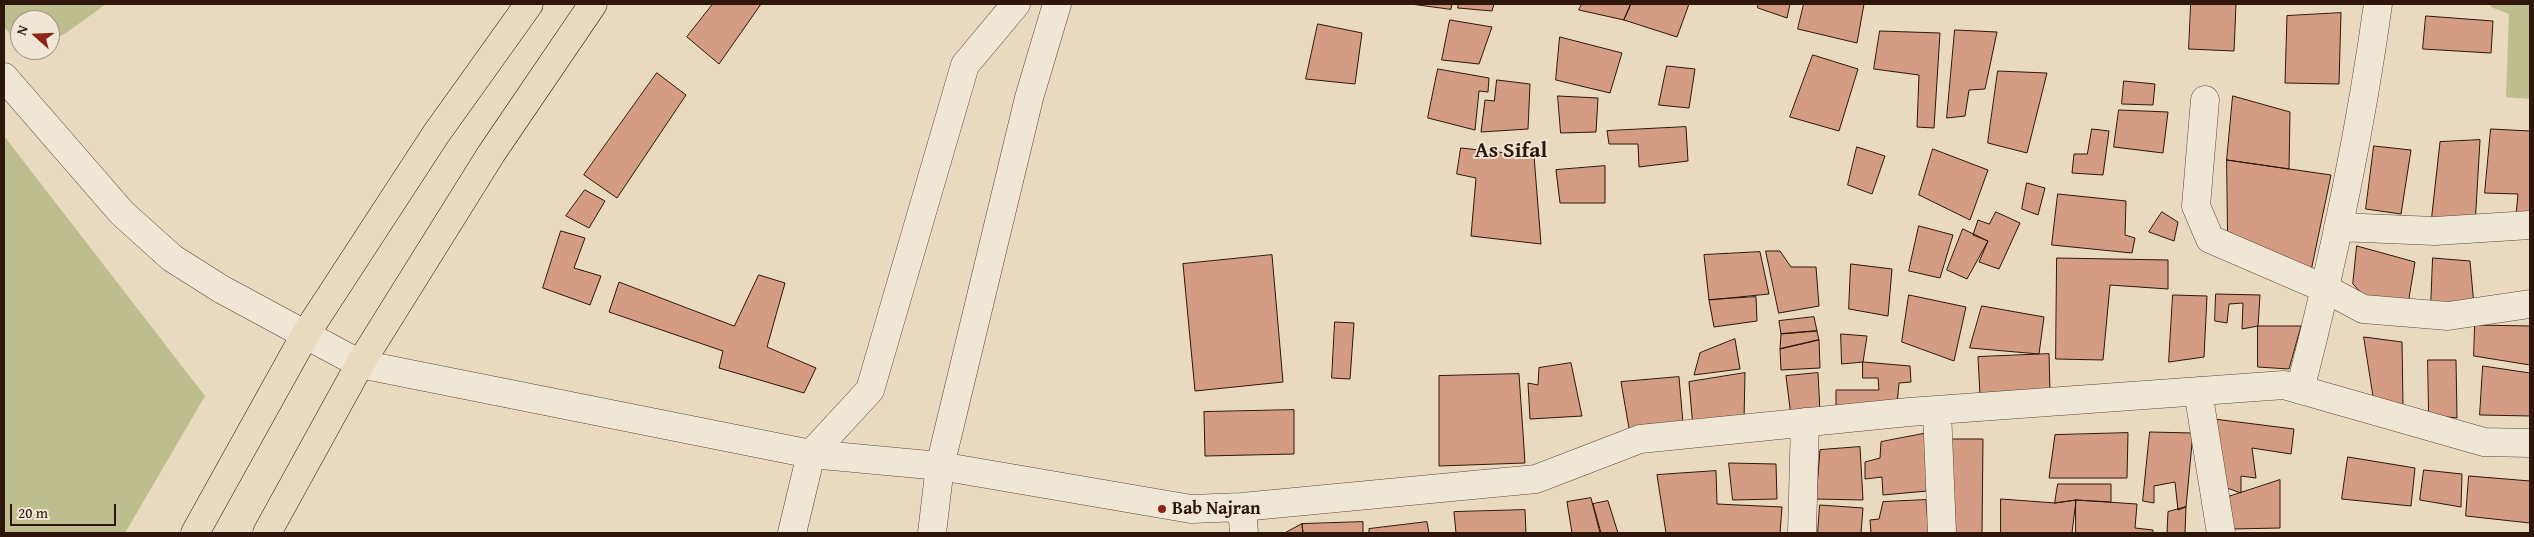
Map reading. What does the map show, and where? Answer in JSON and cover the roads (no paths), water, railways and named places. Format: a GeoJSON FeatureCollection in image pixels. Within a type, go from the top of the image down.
{"type":"FeatureCollection","features":[{"type":"Feature","properties":{"kind":"main road"},"geometry":{"type":"LineString","coordinates":[[195,533],[305,335],[436,134],[529,4]]}},
{"type":"Feature","properties":{"kind":"main road"},"geometry":{"type":"LineString","coordinates":[[267,533],[360,364],[492,154],[593,4]]}},
{"type":"Feature","properties":{"kind":"street"},"geometry":{"type":"LineString","coordinates":[[792,533],[812,454],[870,390],[965,65],[1016,4]]}},
{"type":"Feature","properties":{"kind":"street"},"geometry":{"type":"LineString","coordinates":[[932,533],[940,466],[1029,98],[1057,4]]}},
{"type":"Feature","properties":{"kind":"street"},"geometry":{"type":"LineString","coordinates":[[2300,390],[2326,289],[2364,103],[2378,4]]}},
{"type":"Feature","properties":{"kind":"street"},"geometry":{"type":"LineString","coordinates":[[4,77],[122,213],[172,258],[221,289],[360,364],[812,454],[940,466],[1191,508],[1243,520],[1536,479],[1640,439],[1938,410],[2284,386],[2484,442],[2530,443]]}},
{"type":"Feature","properties":{"kind":"street"},"geometry":{"type":"LineString","coordinates":[[2205,100],[2196,206],[2210,239],[2326,289],[2363,310],[2448,316],[2530,304]]}},
{"type":"Feature","properties":{"kind":"street"},"geometry":{"type":"LineString","coordinates":[[2338,227],[2434,231],[2530,225]]}},
{"type":"Feature","properties":{"kind":"street"},"geometry":{"type":"LineString","coordinates":[[2198,392],[2221,533]]}},
{"type":"Feature","properties":{"kind":"street"},"geometry":{"type":"LineString","coordinates":[[1938,410],[1942,533]]}},
{"type":"Feature","properties":{"kind":"street"},"geometry":{"type":"LineString","coordinates":[[1802,533],[1805,422]]}},
{"type":"Feature","properties":{"kind":"place","name":"Bab Najran"},"geometry":{"type":"Point","coordinates":[1162,509]}},
{"type":"Feature","properties":{"kind":"district","name":"As Sifal"},"geometry":{"type":"Point","coordinates":[1511,151]}}]}
